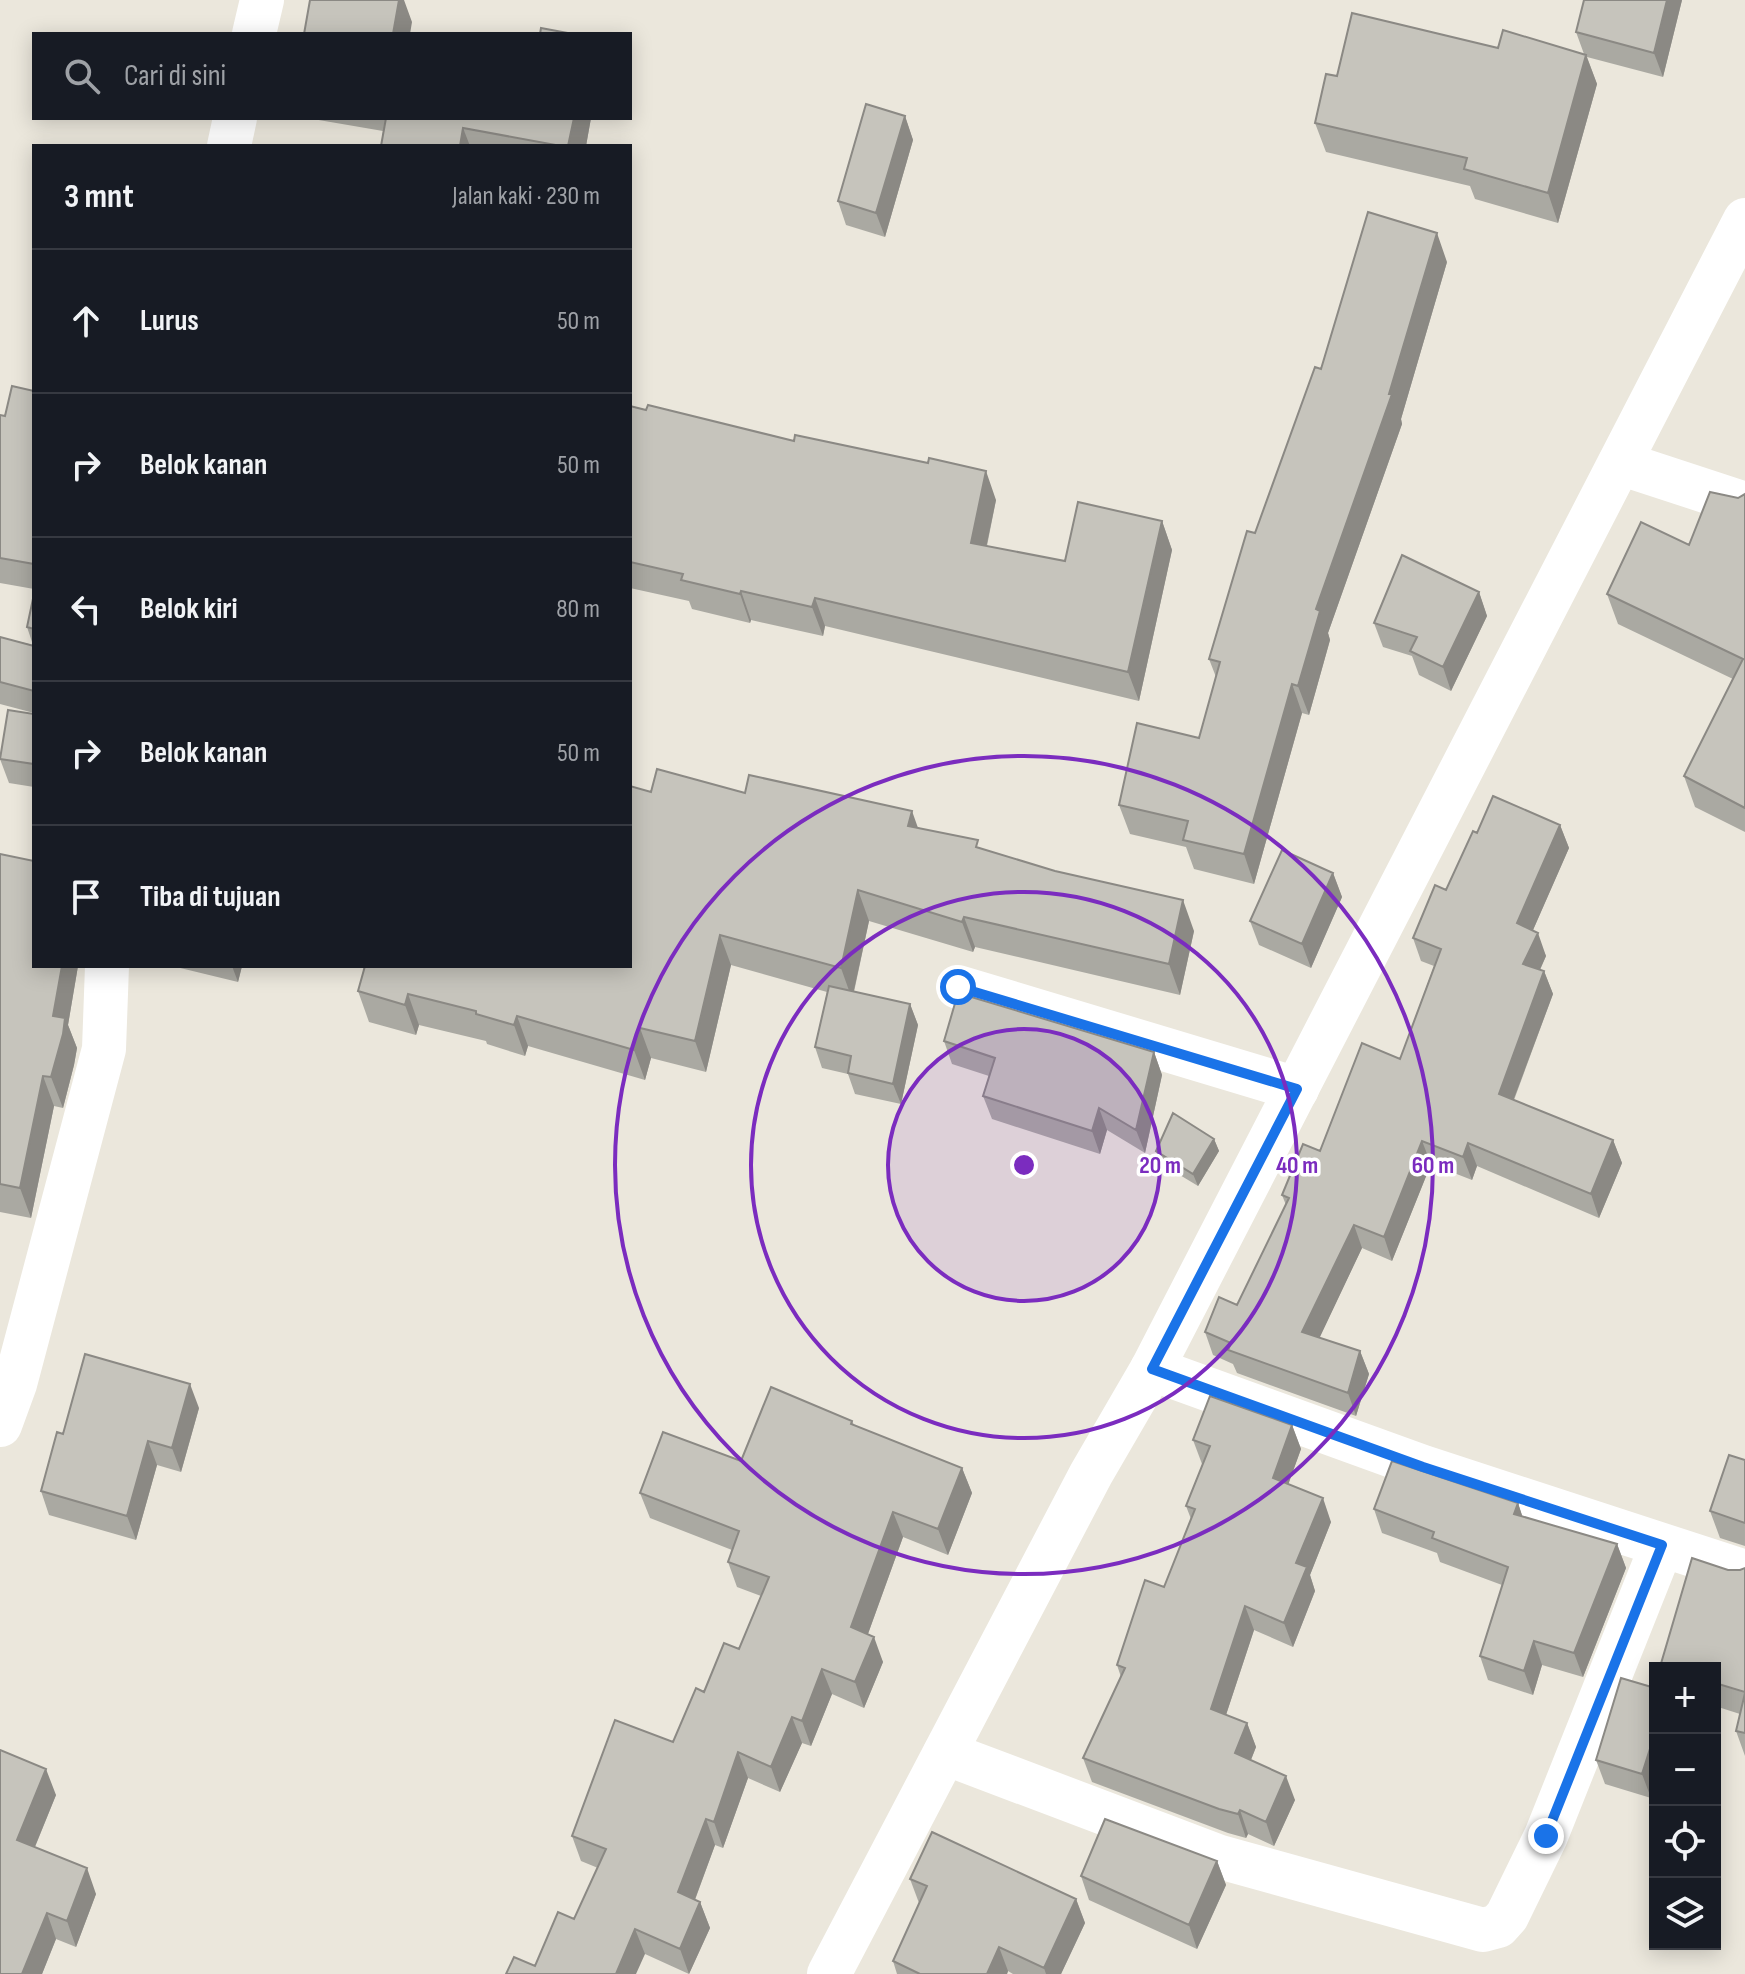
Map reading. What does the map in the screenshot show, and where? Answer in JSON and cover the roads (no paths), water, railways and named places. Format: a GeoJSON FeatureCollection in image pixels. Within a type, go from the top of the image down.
{"type":"FeatureCollection","features":[{"type":"Feature","properties":{"kind":"street"},"geometry":{"type":"LineString","coordinates":[[254,32],[262,0]]}},
{"type":"Feature","properties":{"kind":"street"},"geometry":{"type":"LineString","coordinates":[[229,144],[235,120]]}},
{"type":"Feature","properties":{"kind":"street"},"geometry":{"type":"LineString","coordinates":[[829,1974],[1091,1474],[1152,1369],[1745,220]]}},
{"type":"Feature","properties":{"kind":"street"},"geometry":{"type":"LineString","coordinates":[[1620,463],[1745,504]]}},
{"type":"Feature","properties":{"kind":"street"},"geometry":{"type":"LineString","coordinates":[[0,1425],[8,1381],[104,1049],[107,968]]}},
{"type":"Feature","properties":{"kind":"street"},"geometry":{"type":"LineString","coordinates":[[958,987],[1297,1089]]}},
{"type":"Feature","properties":{"kind":"street"},"geometry":{"type":"LineString","coordinates":[[1152,1369],[1423,1467],[1745,1572]]}},
{"type":"Feature","properties":{"kind":"street"},"geometry":{"type":"LineString","coordinates":[[945,1753],[1220,1857],[1483,1930],[1498,1926],[1507,1916],[1546,1836],[1662,1545]]}}]}
